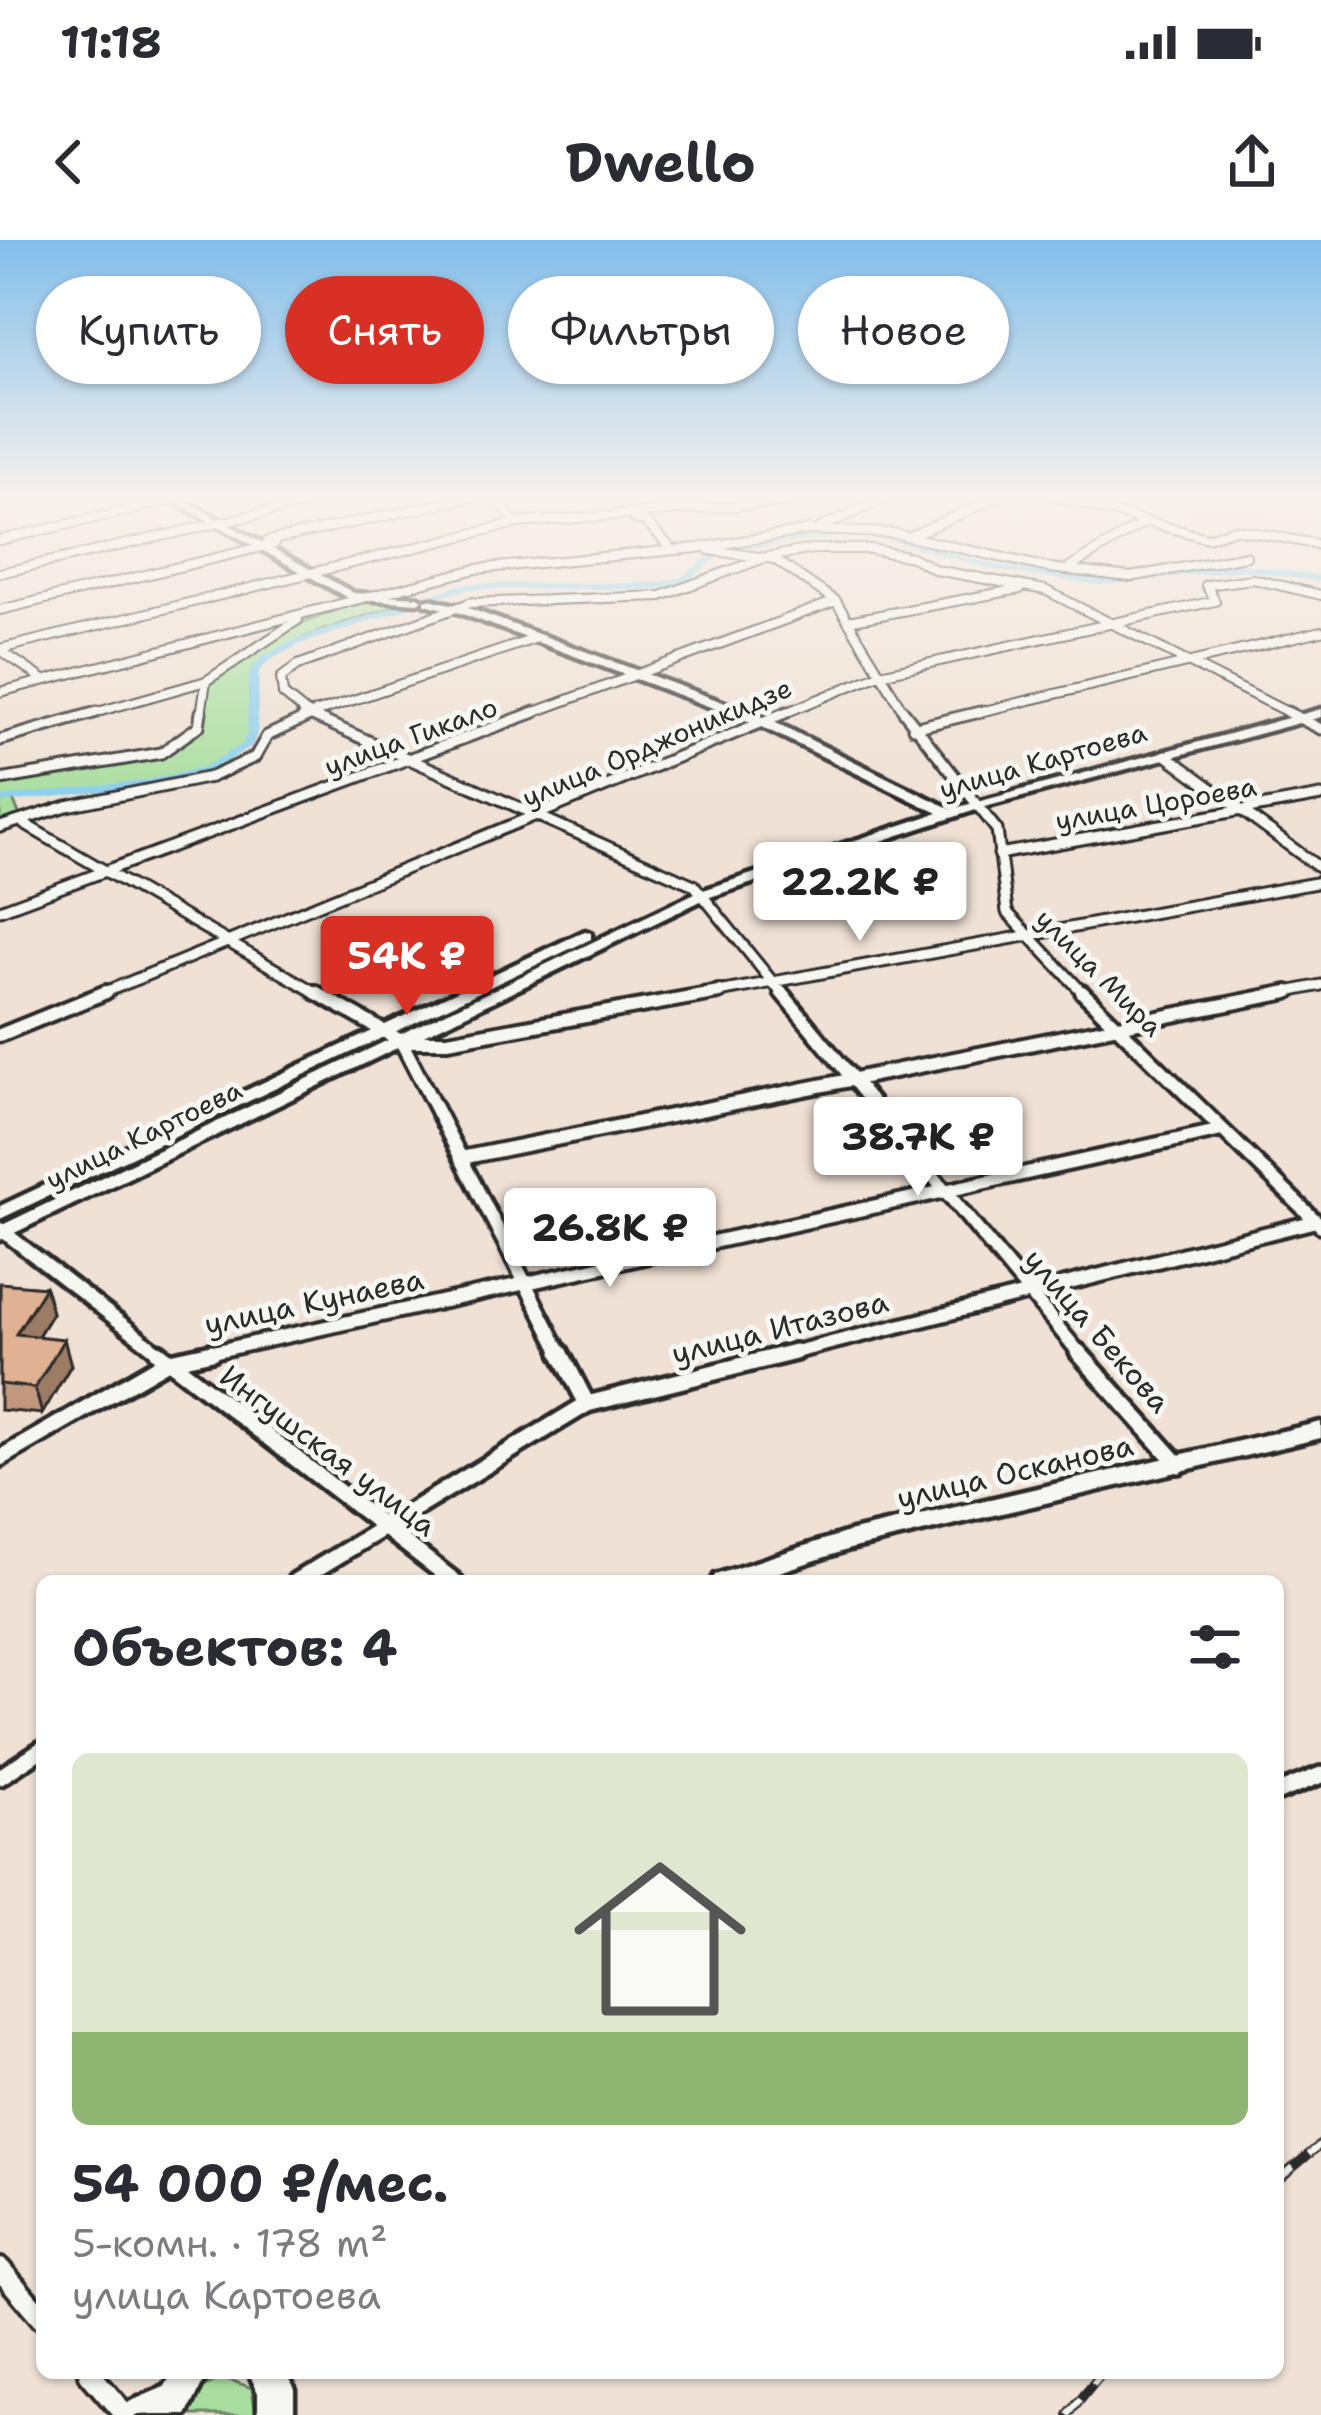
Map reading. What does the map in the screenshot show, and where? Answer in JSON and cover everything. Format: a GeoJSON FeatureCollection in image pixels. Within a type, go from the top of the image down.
{"type":"FeatureCollection","features":[{"type":"Feature","properties":{"kind":"main road"},"geometry":{"type":"LineString","coordinates":[[392,598],[469,606],[537,638],[761,721],[942,810]]}},
{"type":"Feature","properties":{"kind":"main road","name":"улица Картоева"},"geometry":{"type":"LineString","coordinates":[[977,800],[1166,755],[1321,702]]}},
{"type":"Feature","properties":{"kind":"main road","name":"улица Картоева"},"geometry":{"type":"LineString","coordinates":[[0,1213],[380,1032],[698,890],[977,800],[1291,715],[1321,713]]}},
{"type":"Feature","properties":{"kind":"main road","name":"улица Картоева"},"geometry":{"type":"LineString","coordinates":[[1,1232],[401,1041],[698,890]]}},
{"type":"Feature","properties":{"kind":"main road","name":"улица Осканова"},"geometry":{"type":"LineString","coordinates":[[743,1575],[848,1541],[1321,1430]]}},
{"type":"Feature","properties":{"kind":"street"},"geometry":{"type":"LineString","coordinates":[[0,610],[47,598]]}},
{"type":"Feature","properties":{"kind":"street"},"geometry":{"type":"LineString","coordinates":[[0,650],[201,598]]}},
{"type":"Feature","properties":{"kind":"street"},"geometry":{"type":"LineString","coordinates":[[0,692],[352,598]]}},
{"type":"Feature","properties":{"kind":"street"},"geometry":{"type":"LineString","coordinates":[[314,715],[291,705],[283,694],[279,685],[286,672],[380,632],[469,606],[613,598]]}},
{"type":"Feature","properties":{"kind":"street","name":"улица Мира"},"geometry":{"type":"LineString","coordinates":[[832,598],[913,728],[977,800],[997,830],[1007,912],[1027,938],[1319,1224]]}},
{"type":"Feature","properties":{"kind":"street"},"geometry":{"type":"LineString","coordinates":[[848,621],[968,598]]}},
{"type":"Feature","properties":{"kind":"street"},"geometry":{"type":"LineString","coordinates":[[1055,598],[1321,729]]}},
{"type":"Feature","properties":{"kind":"street","name":"улица Орджоникидзе"},"geometry":{"type":"LineString","coordinates":[[0,1035],[880,674],[1216,598]]}},
{"type":"Feature","properties":{"kind":"street","name":"улица Гикало"},"geometry":{"type":"LineString","coordinates":[[0,910],[836,601]]}},
{"type":"Feature","properties":{"kind":"street"},"geometry":{"type":"LineString","coordinates":[[0,740],[206,681],[265,638],[318,609]]}},
{"type":"Feature","properties":{"kind":"street"},"geometry":{"type":"LineString","coordinates":[[913,728],[1321,631]]}},
{"type":"Feature","properties":{"kind":"street"},"geometry":{"type":"LineString","coordinates":[[0,827],[24,824],[67,806],[172,787],[242,765],[277,728],[537,638]]}},
{"type":"Feature","properties":{"kind":"street"},"geometry":{"type":"LineString","coordinates":[[0,650],[44,680]]}},
{"type":"Feature","properties":{"kind":"street"},"geometry":{"type":"LineString","coordinates":[[0,662],[11,660]]}},
{"type":"Feature","properties":{"kind":"street"},"geometry":{"type":"LineString","coordinates":[[0,780],[160,752],[183,742],[199,726],[206,681]]}},
{"type":"Feature","properties":{"kind":"street","name":"улица Бекова"},"geometry":{"type":"LineString","coordinates":[[314,715],[542,814],[698,890],[1027,1294],[1179,1465]]}},
{"type":"Feature","properties":{"kind":"street"},"geometry":{"type":"LineString","coordinates":[[1166,755],[1321,869]]}},
{"type":"Feature","properties":{"kind":"street","name":"улица Цороева"},"geometry":{"type":"LineString","coordinates":[[999,854],[1321,796]]}},
{"type":"Feature","properties":{"kind":"street"},"geometry":{"type":"LineString","coordinates":[[24,824],[401,1041],[448,1041],[1321,882]]}},
{"type":"Feature","properties":{"kind":"street"},"geometry":{"type":"LineString","coordinates":[[461,1158],[1321,985]]}},
{"type":"Feature","properties":{"kind":"street"},"geometry":{"type":"LineString","coordinates":[[401,1041],[587,1404]]}},
{"type":"Feature","properties":{"kind":"street","name":"улица Кунаева"},"geometry":{"type":"LineString","coordinates":[[0,1458],[166,1362],[1222,1130]]}},
{"type":"Feature","properties":{"kind":"street","name":"улица Итазова"},"geometry":{"type":"LineString","coordinates":[[305,1575],[587,1404],[1319,1224]]}},
{"type":"Feature","properties":{"kind":"street","name":"Ингушская улица"},"geometry":{"type":"LineString","coordinates":[[1,1232],[446,1575]]}},
{"type":"Feature","properties":{"kind":"street"},"geometry":{"type":"LineString","coordinates":[[0,1777],[36,1753]]}},
{"type":"Feature","properties":{"kind":"street"},"geometry":{"type":"LineString","coordinates":[[1284,1790],[1321,1775]]}},
{"type":"Feature","properties":{"kind":"street"},"geometry":{"type":"LineString","coordinates":[[0,2270],[36,2311]]}},
{"type":"Feature","properties":{"kind":"street"},"geometry":{"type":"LineString","coordinates":[[94,2379],[125,2415]]}},
{"type":"Feature","properties":{"kind":"green space"},"geometry":{"type":"Polygon","coordinates":[[[369,599],[413,601],[305,637],[268,658],[251,684],[252,734],[237,752],[179,777],[12,798],[24,824],[0,827],[0,780],[160,753],[199,726],[206,681],[283,632],[369,599]]]}},
{"type":"Feature","properties":{"kind":"green space"},"geometry":{"type":"Polygon","coordinates":[[[218,2379],[252,2388],[256,2415],[189,2415],[201,2389],[218,2379]]]}},
{"type":"Feature","properties":{"kind":"building"},"geometry":{"type":"Polygon","coordinates":[[[0,1283],[45,1287],[16,1334],[64,1339],[35,1388],[0,1384],[0,1283]]]}},
{"type":"Feature","properties":{"kind":"waterway"},"geometry":{"type":"LineString","coordinates":[[0,800],[147,783],[208,769],[247,746],[252,734],[254,672],[265,659],[297,642],[428,598]]}},
{"type":"Feature","properties":{"kind":"railway"},"geometry":{"type":"LineString","coordinates":[[1284,2175],[1321,2144]]}},
{"type":"Feature","properties":{"kind":"railway"},"geometry":{"type":"LineString","coordinates":[[1068,2415],[1097,2379]]}}]}
